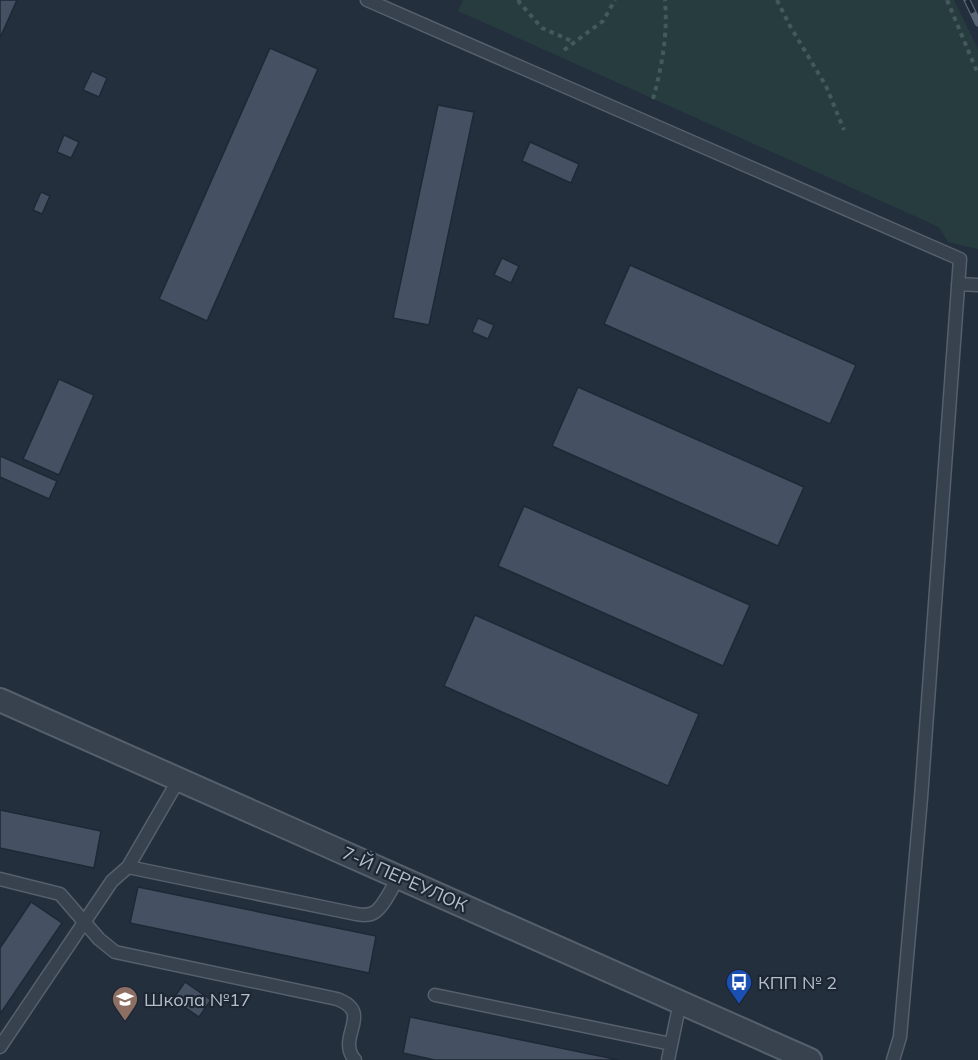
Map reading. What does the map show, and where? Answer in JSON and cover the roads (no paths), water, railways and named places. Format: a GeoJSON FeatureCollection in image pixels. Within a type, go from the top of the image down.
{"type":"FeatureCollection","features":[{"type":"Feature","properties":{"kind":"street","name":"7-Й ПЕРЕУЛОК"},"geometry":{"type":"LineString","coordinates":[[0,700],[810,1060]]}},
{"type":"Feature","properties":{"kind":"lane"},"geometry":{"type":"LineString","coordinates":[[367,0],[960,259],[921,798],[900,1037],[893,1060]]}},
{"type":"Feature","properties":{"kind":"lane"},"geometry":{"type":"LineString","coordinates":[[958,284],[978,285]]}},
{"type":"Feature","properties":{"kind":"lane"},"geometry":{"type":"LineString","coordinates":[[0,1047],[112,881],[128,867],[179,779]]}},
{"type":"Feature","properties":{"kind":"lane"},"geometry":{"type":"LineString","coordinates":[[128,867],[368,915],[376,912],[399,876]]}},
{"type":"Feature","properties":{"kind":"lane"},"geometry":{"type":"LineString","coordinates":[[0,879],[60,894],[108,947],[116,952],[347,1002],[353,1009],[354,1017],[348,1046],[349,1053],[355,1060]]}},
{"type":"Feature","properties":{"kind":"lane"},"geometry":{"type":"LineString","coordinates":[[435,995],[671,1044]]}},
{"type":"Feature","properties":{"kind":"lane"},"geometry":{"type":"LineString","coordinates":[[668,1060],[680,1002]]}},
{"type":"Feature","properties":{"kind":"railway"},"geometry":{"type":"LineString","coordinates":[[967,0],[978,23]]}},
{"type":"Feature","properties":{"kind":"place","name":"КПП № 2"},"geometry":{"type":"Point","coordinates":[739,1005]}},
{"type":"Feature","properties":{"kind":"place","name":"Школа №17"},"geometry":{"type":"Point","coordinates":[125,1022]}}]}
